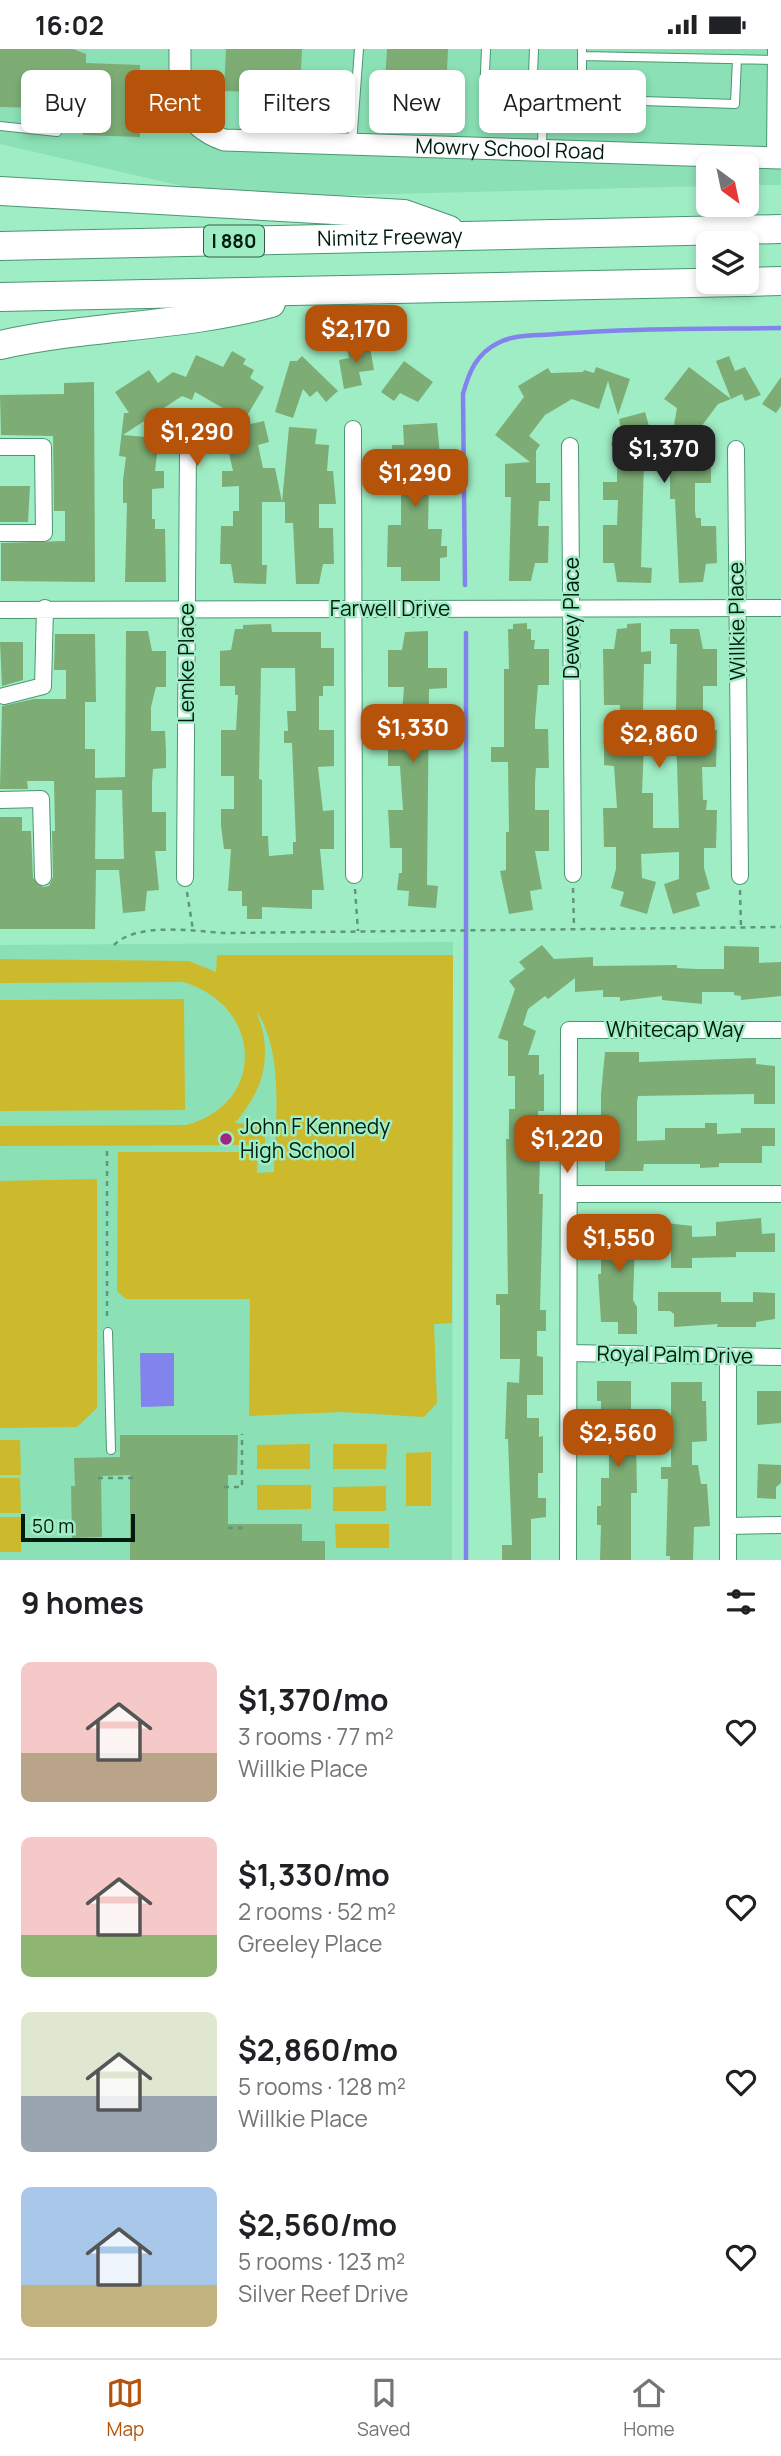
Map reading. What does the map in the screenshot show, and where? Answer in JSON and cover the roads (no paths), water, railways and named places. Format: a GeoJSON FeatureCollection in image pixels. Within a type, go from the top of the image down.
{"type":"FeatureCollection","features":[{"type":"Feature","properties":{"kind":"highway"},"geometry":{"type":"LineString","coordinates":[[0,191],[404,214],[468,236]]}},
{"type":"Feature","properties":{"kind":"highway","name":"Nimitz Freeway"},"geometry":{"type":"LineString","coordinates":[[0,246],[781,229]]}},
{"type":"Feature","properties":{"kind":"highway"},"geometry":{"type":"LineString","coordinates":[[759,282],[781,281]]}},
{"type":"Feature","properties":{"kind":"highway"},"geometry":{"type":"LineString","coordinates":[[0,297],[311,293],[696,283]]}},
{"type":"Feature","properties":{"kind":"highway"},"geometry":{"type":"LineString","coordinates":[[0,345],[144,322],[231,314],[311,293]]}},
{"type":"Feature","properties":{"kind":"street","name":"Mowry School Road"},"geometry":{"type":"LineString","coordinates":[[180,49],[181,98],[186,110],[200,129],[211,135],[240,141],[778,157]]}},
{"type":"Feature","properties":{"kind":"street"},"geometry":{"type":"LineString","coordinates":[[777,56],[778,157]]}},
{"type":"Feature","properties":{"kind":"street"},"geometry":{"type":"LineString","coordinates":[[353,429],[354,875]]}},
{"type":"Feature","properties":{"kind":"street","name":"Dewey Place"},"geometry":{"type":"LineString","coordinates":[[570,446],[573,874]]}},
{"type":"Feature","properties":{"kind":"street"},"geometry":{"type":"LineString","coordinates":[[0,447],[43,447],[44,533],[0,533]]}},
{"type":"Feature","properties":{"kind":"street","name":"Lemke Place"},"geometry":{"type":"LineString","coordinates":[[186,878],[188,449]]}},
{"type":"Feature","properties":{"kind":"street","name":"Willkie Place"},"geometry":{"type":"LineString","coordinates":[[736,449],[740,876]]}},
{"type":"Feature","properties":{"kind":"street"},"geometry":{"type":"LineString","coordinates":[[4,696],[43,686],[45,608]]}},
{"type":"Feature","properties":{"kind":"street","name":"Farwell Drive"},"geometry":{"type":"LineString","coordinates":[[0,610],[781,608]]}},
{"type":"Feature","properties":{"kind":"street"},"geometry":{"type":"LineString","coordinates":[[0,800],[41,799],[43,877]]}},
{"type":"Feature","properties":{"kind":"street","name":"Whitecap Way"},"geometry":{"type":"LineString","coordinates":[[569,1194],[569,1030],[781,1030]]}},
{"type":"Feature","properties":{"kind":"street"},"geometry":{"type":"LineString","coordinates":[[568,1560],[569,1194],[781,1194]]}},
{"type":"Feature","properties":{"kind":"street","name":"Royal Palm Drive"},"geometry":{"type":"LineString","coordinates":[[570,1353],[781,1357]]}},
{"type":"Feature","properties":{"kind":"street"},"geometry":{"type":"LineString","coordinates":[[728,1357],[728,1560]]}},
{"type":"Feature","properties":{"kind":"street"},"geometry":{"type":"LineString","coordinates":[[728,1526],[781,1525]]}},
{"type":"Feature","properties":{"kind":"lane"},"geometry":{"type":"LineString","coordinates":[[352,145],[359,49]]}},
{"type":"Feature","properties":{"kind":"lane"},"geometry":{"type":"LineString","coordinates":[[485,70],[486,49]]}},
{"type":"Feature","properties":{"kind":"lane"},"geometry":{"type":"LineString","coordinates":[[533,70],[534,49]]}},
{"type":"Feature","properties":{"kind":"lane"},"geometry":{"type":"LineString","coordinates":[[737,59],[735,104],[582,99],[582,52],[737,59],[777,56]]}},
{"type":"Feature","properties":{"kind":"lane"},"geometry":{"type":"LineString","coordinates":[[0,126],[21,128]]}},
{"type":"Feature","properties":{"kind":"lane"},"geometry":{"type":"LineString","coordinates":[[542,133],[542,151]]}},
{"type":"Feature","properties":{"kind":"lane"},"geometry":{"type":"LineString","coordinates":[[108,1332],[111,1450]]}},
{"type":"Feature","properties":{"kind":"waterway"},"geometry":{"type":"LineString","coordinates":[[465,585],[463,394],[471,371],[490,347],[511,338],[584,332],[781,328]]}},
{"type":"Feature","properties":{"kind":"waterway"},"geometry":{"type":"LineString","coordinates":[[466,633],[466,1560]]}},
{"type":"Feature","properties":{"kind":"place","name":"John F Kennedy High School"},"geometry":{"type":"Point","coordinates":[226,1139]}}]}
